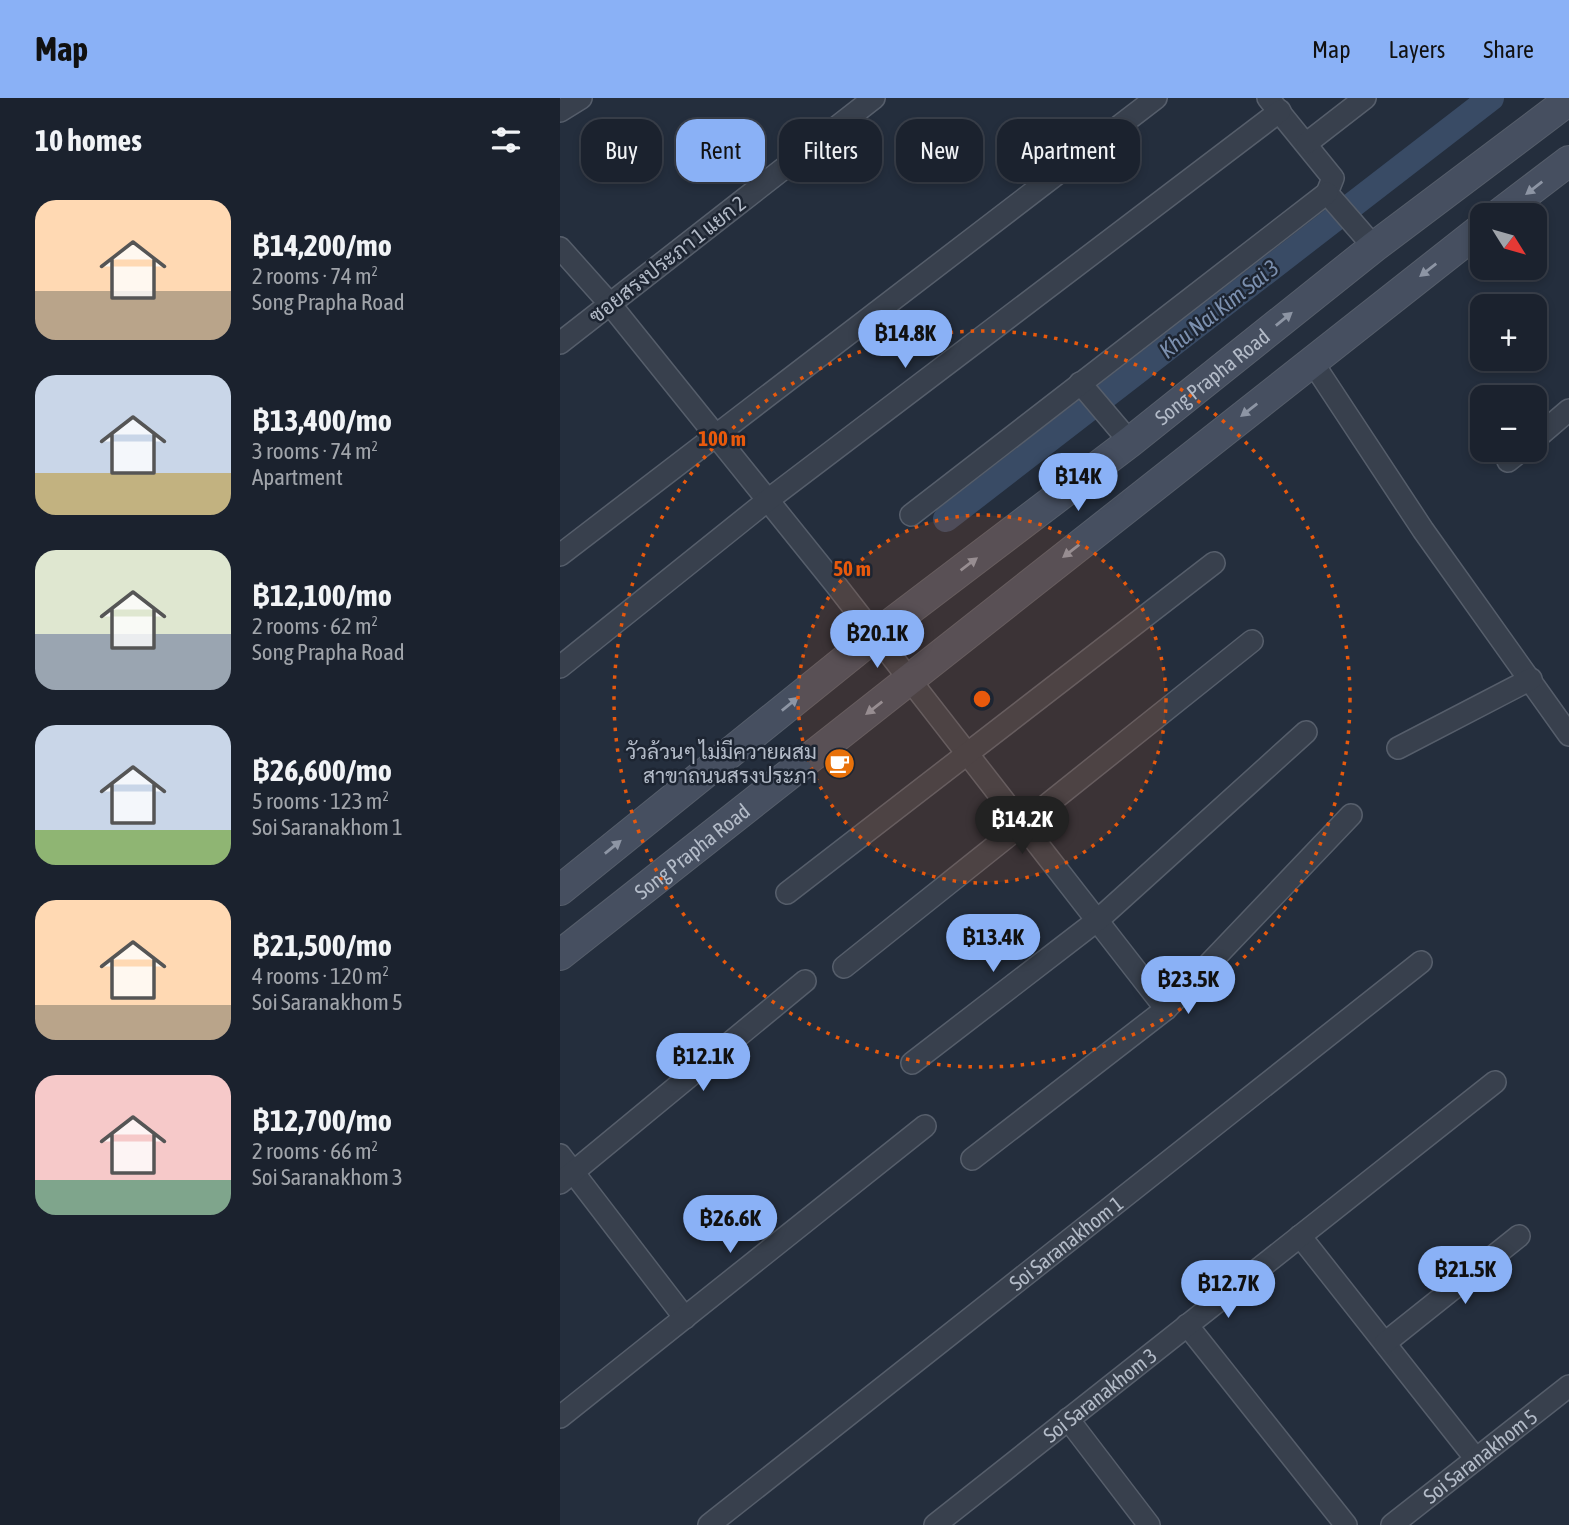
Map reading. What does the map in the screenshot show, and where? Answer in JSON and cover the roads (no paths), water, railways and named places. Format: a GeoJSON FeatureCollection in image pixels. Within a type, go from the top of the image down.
{"type":"FeatureCollection","features":[{"type":"Feature","properties":{"kind":"main road","name":"Song Prapha Road"},"geometry":{"type":"LineString","coordinates":[[560,890],[876,635],[1130,442],[1367,237],[1569,100]]}},
{"type":"Feature","properties":{"kind":"main road"},"geometry":{"type":"LineString","coordinates":[[1514,203],[1569,161]]}},
{"type":"Feature","properties":{"kind":"main road","name":"Song Prapha Road"},"geometry":{"type":"LineString","coordinates":[[560,955],[1470,237]]}},
{"type":"Feature","properties":{"kind":"street"},"geometry":{"type":"LineString","coordinates":[[560,111],[581,98]]}},
{"type":"Feature","properties":{"kind":"street","name":"ซอยสรงประภา 1 แยก 2"},"geometry":{"type":"LineString","coordinates":[[560,343],[874,98]]}},
{"type":"Feature","properties":{"kind":"street"},"geometry":{"type":"LineString","coordinates":[[560,555],[1156,98]]}},
{"type":"Feature","properties":{"kind":"street"},"geometry":{"type":"LineString","coordinates":[[1307,143],[1365,98]]}},
{"type":"Feature","properties":{"kind":"street"},"geometry":{"type":"LineString","coordinates":[[560,667],[768,500],[1274,104],[1333,178],[1334,200],[1367,237]]}},
{"type":"Feature","properties":{"kind":"street"},"geometry":{"type":"LineString","coordinates":[[911,515],[1334,200]]}},
{"type":"Feature","properties":{"kind":"street"},"geometry":{"type":"LineString","coordinates":[[560,248],[610,304],[876,635],[1099,919],[1166,1009]]}},
{"type":"Feature","properties":{"kind":"street"},"geometry":{"type":"LineString","coordinates":[[1311,360],[1423,530],[1569,735]]}},
{"type":"Feature","properties":{"kind":"street"},"geometry":{"type":"LineString","coordinates":[[1084,387],[1130,442]]}},
{"type":"Feature","properties":{"kind":"street"},"geometry":{"type":"LineString","coordinates":[[1547,429],[1569,410]]}},
{"type":"Feature","properties":{"kind":"street"},"geometry":{"type":"LineString","coordinates":[[787,893],[1214,563]]}},
{"type":"Feature","properties":{"kind":"street"},"geometry":{"type":"LineString","coordinates":[[844,967],[1252,641]]}},
{"type":"Feature","properties":{"kind":"street"},"geometry":{"type":"LineString","coordinates":[[1398,748],[1531,679]]}},
{"type":"Feature","properties":{"kind":"street"},"geometry":{"type":"LineString","coordinates":[[912,1063],[1099,919],[1306,732]]}},
{"type":"Feature","properties":{"kind":"street"},"geometry":{"type":"LineString","coordinates":[[972,1159],[1166,1009],[1351,815]]}},
{"type":"Feature","properties":{"kind":"street","name":"Soi Saranakhom 1"},"geometry":{"type":"LineString","coordinates":[[709,1525],[1421,962]]}},
{"type":"Feature","properties":{"kind":"street"},"geometry":{"type":"LineString","coordinates":[[567,1177],[805,981]]}},
{"type":"Feature","properties":{"kind":"street","name":"Soi Saranakhom 3"},"geometry":{"type":"LineString","coordinates":[[949,1521],[1068,1419],[1495,1082]]}},
{"type":"Feature","properties":{"kind":"street"},"geometry":{"type":"LineString","coordinates":[[560,1417],[925,1126]]}},
{"type":"Feature","properties":{"kind":"street"},"geometry":{"type":"LineString","coordinates":[[560,1154],[567,1177],[685,1318]]}},
{"type":"Feature","properties":{"kind":"street"},"geometry":{"type":"LineString","coordinates":[[1300,1236],[1476,1459]]}},
{"type":"Feature","properties":{"kind":"street"},"geometry":{"type":"LineString","coordinates":[[1385,1343],[1519,1236]]}},
{"type":"Feature","properties":{"kind":"street"},"geometry":{"type":"LineString","coordinates":[[1187,1325],[1346,1525]]}},
{"type":"Feature","properties":{"kind":"street","name":"Soi Saranakhom 5"},"geometry":{"type":"LineString","coordinates":[[1392,1525],[1569,1386]]}},
{"type":"Feature","properties":{"kind":"street"},"geometry":{"type":"LineString","coordinates":[[1068,1419],[1149,1525]]}},
{"type":"Feature","properties":{"kind":"waterway","name":"Khu Nai Kim Sai 3"},"geometry":{"type":"LineString","coordinates":[[946,519],[1491,98]]}},
{"type":"Feature","properties":{"kind":"place","name":"วัวล้วนๆ ไม่มีควายผสม สาขาถนนสรงประภา"},"geometry":{"type":"Point","coordinates":[840,763]}}]}
